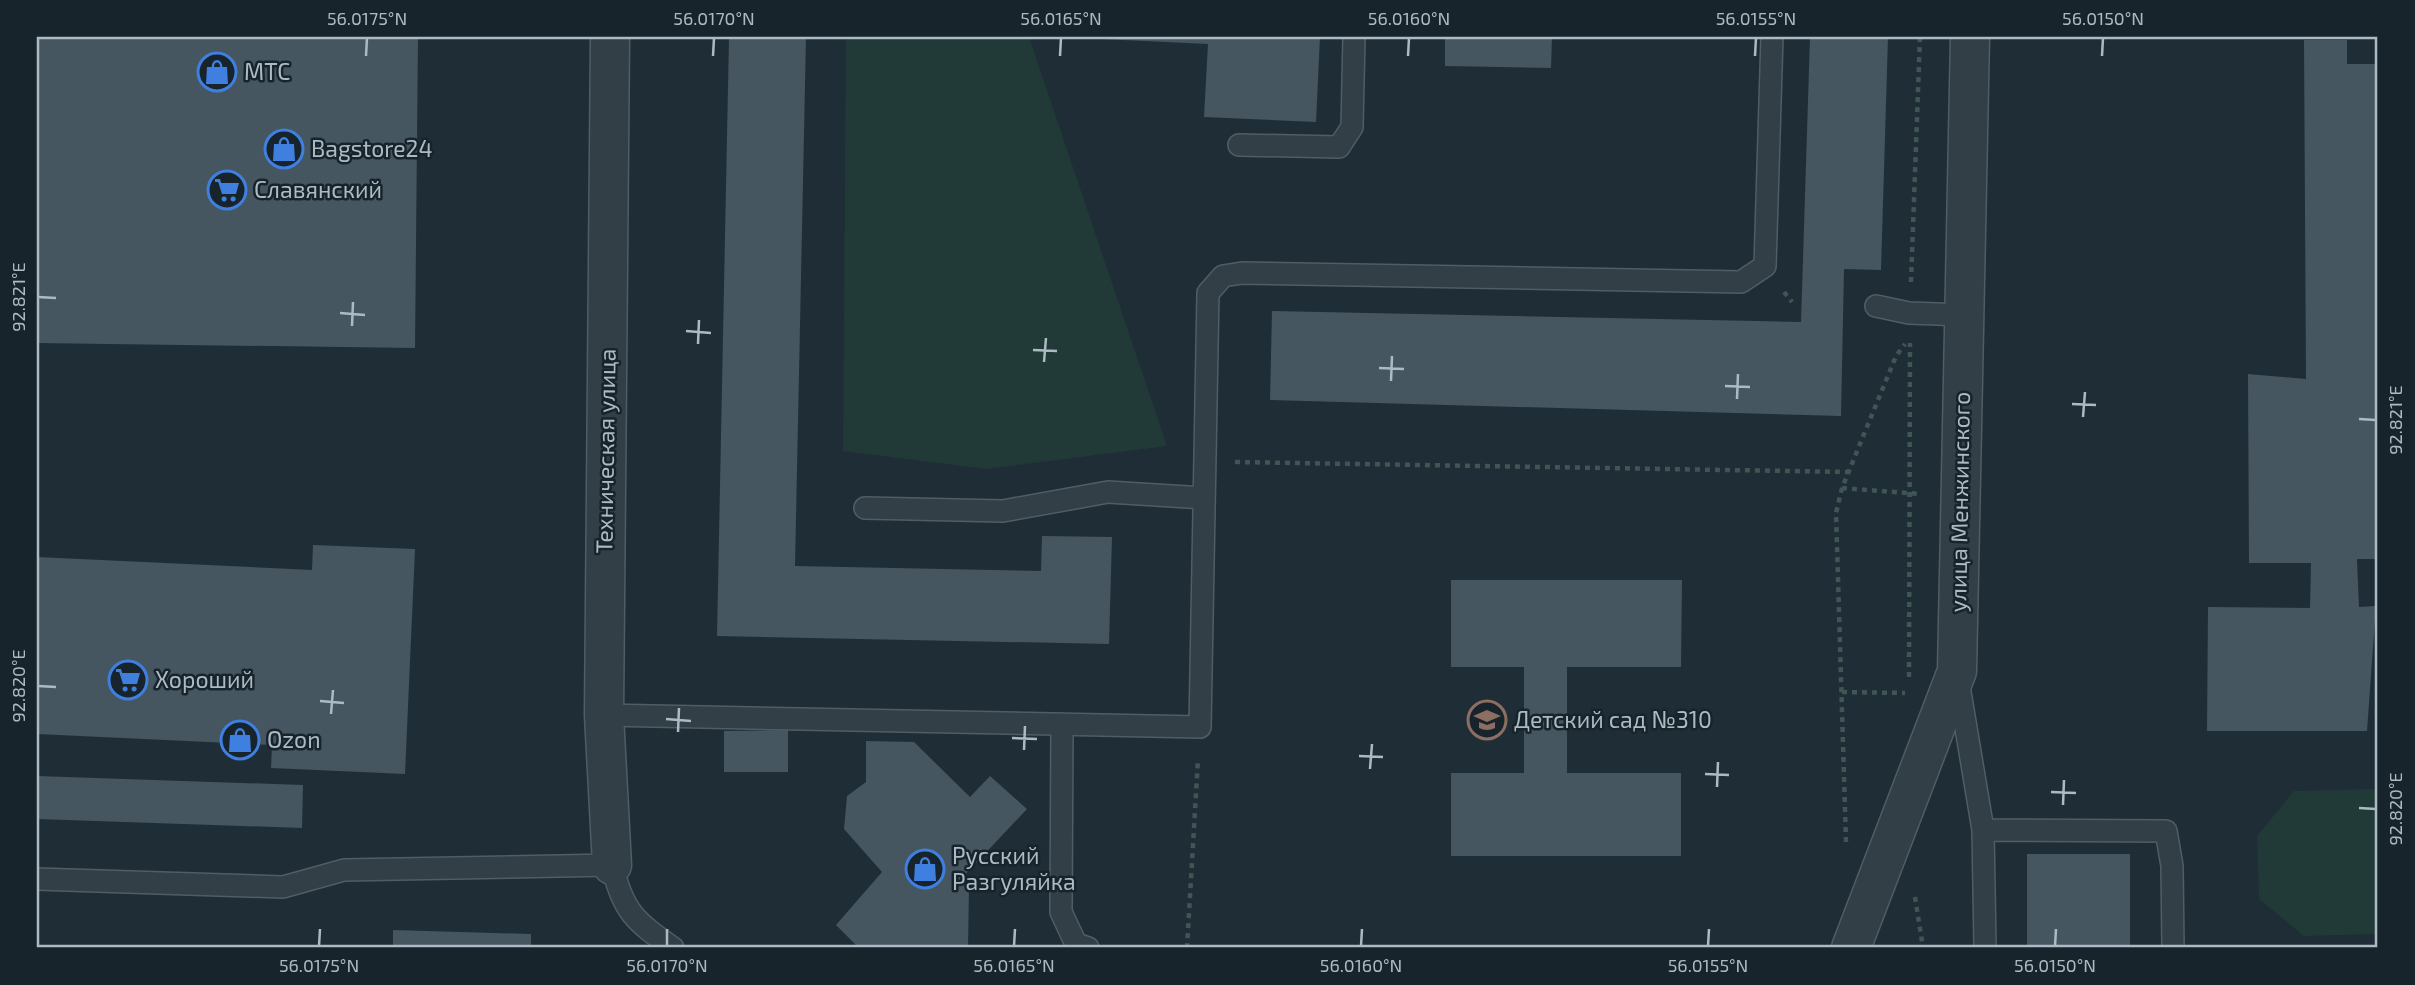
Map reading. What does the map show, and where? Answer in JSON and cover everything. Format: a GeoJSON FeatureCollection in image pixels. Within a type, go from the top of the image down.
{"type":"FeatureCollection","features":[{"type":"Feature","properties":{"kind":"street","name":"Техническая улица"},"geometry":{"type":"LineString","coordinates":[[610,37],[604,715],[612,865]]}},
{"type":"Feature","properties":{"kind":"street","name":"улица Менжинского"},"geometry":{"type":"LineString","coordinates":[[1851,948],[1957,671],[1970,37]]}},
{"type":"Feature","properties":{"kind":"lane"},"geometry":{"type":"LineString","coordinates":[[1239,145],[1339,147],[1352,127],[1354,37]]}},
{"type":"Feature","properties":{"kind":"lane"},"geometry":{"type":"LineString","coordinates":[[604,715],[1200,727],[1208,293],[1223,276],[1242,273],[1741,282],[1765,266],[1772,37]]}},
{"type":"Feature","properties":{"kind":"lane"},"geometry":{"type":"LineString","coordinates":[[1876,306],[1909,313],[1964,315]]}},
{"type":"Feature","properties":{"kind":"lane"},"geometry":{"type":"LineString","coordinates":[[864,508],[1003,511],[1108,492],[1204,498]]}},
{"type":"Feature","properties":{"kind":"lane"},"geometry":{"type":"LineString","coordinates":[[1957,671],[1983,830],[1985,948]]}},
{"type":"Feature","properties":{"kind":"lane"},"geometry":{"type":"LineString","coordinates":[[1062,724],[1061,912],[1076,944],[1088,948]]}},
{"type":"Feature","properties":{"kind":"lane"},"geometry":{"type":"LineString","coordinates":[[1983,830],[2166,831],[2172,866],[2173,948]]}},
{"type":"Feature","properties":{"kind":"lane"},"geometry":{"type":"LineString","coordinates":[[37,879],[284,887],[344,870],[612,865],[619,895],[640,925],[673,948]]}},
{"type":"Feature","properties":{"kind":"path"},"geometry":{"type":"LineString","coordinates":[[1909,313],[1920,37]]}},
{"type":"Feature","properties":{"kind":"path"},"geometry":{"type":"LineString","coordinates":[[1846,843],[1836,513],[1842,488],[1896,356],[1910,337],[1909,680]]}},
{"type":"Feature","properties":{"kind":"path"},"geometry":{"type":"LineString","coordinates":[[1205,462],[1850,472]]}},
{"type":"Feature","properties":{"kind":"path"},"geometry":{"type":"LineString","coordinates":[[1842,488],[1908,494]]}},
{"type":"Feature","properties":{"kind":"path"},"geometry":{"type":"LineString","coordinates":[[1842,692],[1908,694]]}},
{"type":"Feature","properties":{"kind":"path"},"geometry":{"type":"LineString","coordinates":[[1187,948],[1200,727]]}},
{"type":"Feature","properties":{"kind":"path"},"geometry":{"type":"LineString","coordinates":[[1913,885],[1923,948]]}},
{"type":"Feature","properties":{"kind":"green space"},"geometry":{"type":"Polygon","coordinates":[[[846,37],[1029,37],[1167,446],[986,469],[843,451],[846,37]]]}},
{"type":"Feature","properties":{"kind":"green space"},"geometry":{"type":"Polygon","coordinates":[[[2378,789],[2378,934],[2304,936],[2259,899],[2257,836],[2294,791],[2378,789]]]}},
{"type":"Feature","properties":{"kind":"building","name":"Славянский"},"geometry":{"type":"Polygon","coordinates":[[[37,37],[418,37],[415,348],[37,343],[37,37]]]}},
{"type":"Feature","properties":{"kind":"building"},"geometry":{"type":"Polygon","coordinates":[[[729,37],[806,37],[795,566],[1041,571],[1042,536],[1112,537],[1109,644],[717,636],[729,37]]]}},
{"type":"Feature","properties":{"kind":"building"},"geometry":{"type":"Polygon","coordinates":[[[1102,37],[1320,37],[1316,122],[1204,117],[1208,44],[1102,37]]]}},
{"type":"Feature","properties":{"kind":"building"},"geometry":{"type":"Polygon","coordinates":[[[1445,37],[1552,37],[1551,68],[1445,66],[1445,37]]]}},
{"type":"Feature","properties":{"kind":"building"},"geometry":{"type":"Polygon","coordinates":[[[1810,37],[1888,37],[1881,270],[1844,269],[1841,416],[1270,400],[1272,311],[1801,322],[1810,37]]]}},
{"type":"Feature","properties":{"kind":"building"},"geometry":{"type":"Polygon","coordinates":[[[2304,40],[2347,40],[2347,64],[2378,64],[2375,284],[2378,284],[2378,559],[2357,559],[2359,607],[2376,606],[2367,731],[2207,731],[2208,607],[2310,608],[2311,563],[2249,563],[2248,374],[2306,379],[2304,40]]]}},
{"type":"Feature","properties":{"kind":"building"},"geometry":{"type":"Polygon","coordinates":[[[313,545],[415,549],[405,774],[271,768],[272,745],[37,734],[37,557],[312,570],[313,545]]]}},
{"type":"Feature","properties":{"kind":"building"},"geometry":{"type":"Polygon","coordinates":[[[1451,580],[1682,580],[1681,667],[1567,667],[1567,773],[1681,773],[1681,856],[1451,856],[1451,773],[1524,773],[1524,667],[1451,667],[1451,580]]]}},
{"type":"Feature","properties":{"kind":"building"},"geometry":{"type":"Polygon","coordinates":[[[788,730],[788,772],[724,772],[724,731],[788,730]]]}},
{"type":"Feature","properties":{"kind":"building"},"geometry":{"type":"Polygon","coordinates":[[[866,741],[914,742],[970,797],[990,776],[1027,809],[960,880],[969,887],[968,948],[859,948],[836,925],[882,872],[844,829],[847,796],[866,782],[866,741]]]}},
{"type":"Feature","properties":{"kind":"building"},"geometry":{"type":"Polygon","coordinates":[[[37,776],[303,785],[302,828],[37,819],[37,776]]]}},
{"type":"Feature","properties":{"kind":"building"},"geometry":{"type":"Polygon","coordinates":[[[2027,854],[2130,854],[2130,948],[2027,948],[2027,854]]]}},
{"type":"Feature","properties":{"kind":"building"},"geometry":{"type":"Polygon","coordinates":[[[393,930],[531,934],[531,948],[393,948],[393,930]]]}},
{"type":"Feature","properties":{"kind":"place","name":"МТС"},"geometry":{"type":"Point","coordinates":[217,72]}},
{"type":"Feature","properties":{"kind":"place","name":"Bagstore24"},"geometry":{"type":"Point","coordinates":[284,149]}},
{"type":"Feature","properties":{"kind":"place","name":"Славянский"},"geometry":{"type":"Point","coordinates":[227,190]}},
{"type":"Feature","properties":{"kind":"place","name":"Хороший"},"geometry":{"type":"Point","coordinates":[128,680]}},
{"type":"Feature","properties":{"kind":"place","name":"Детский сад №310"},"geometry":{"type":"Point","coordinates":[1487,720]}},
{"type":"Feature","properties":{"kind":"place","name":"Ozon"},"geometry":{"type":"Point","coordinates":[240,740]}},
{"type":"Feature","properties":{"kind":"place","name":"Русский Разгуляйка"},"geometry":{"type":"Point","coordinates":[925,869]}}]}
